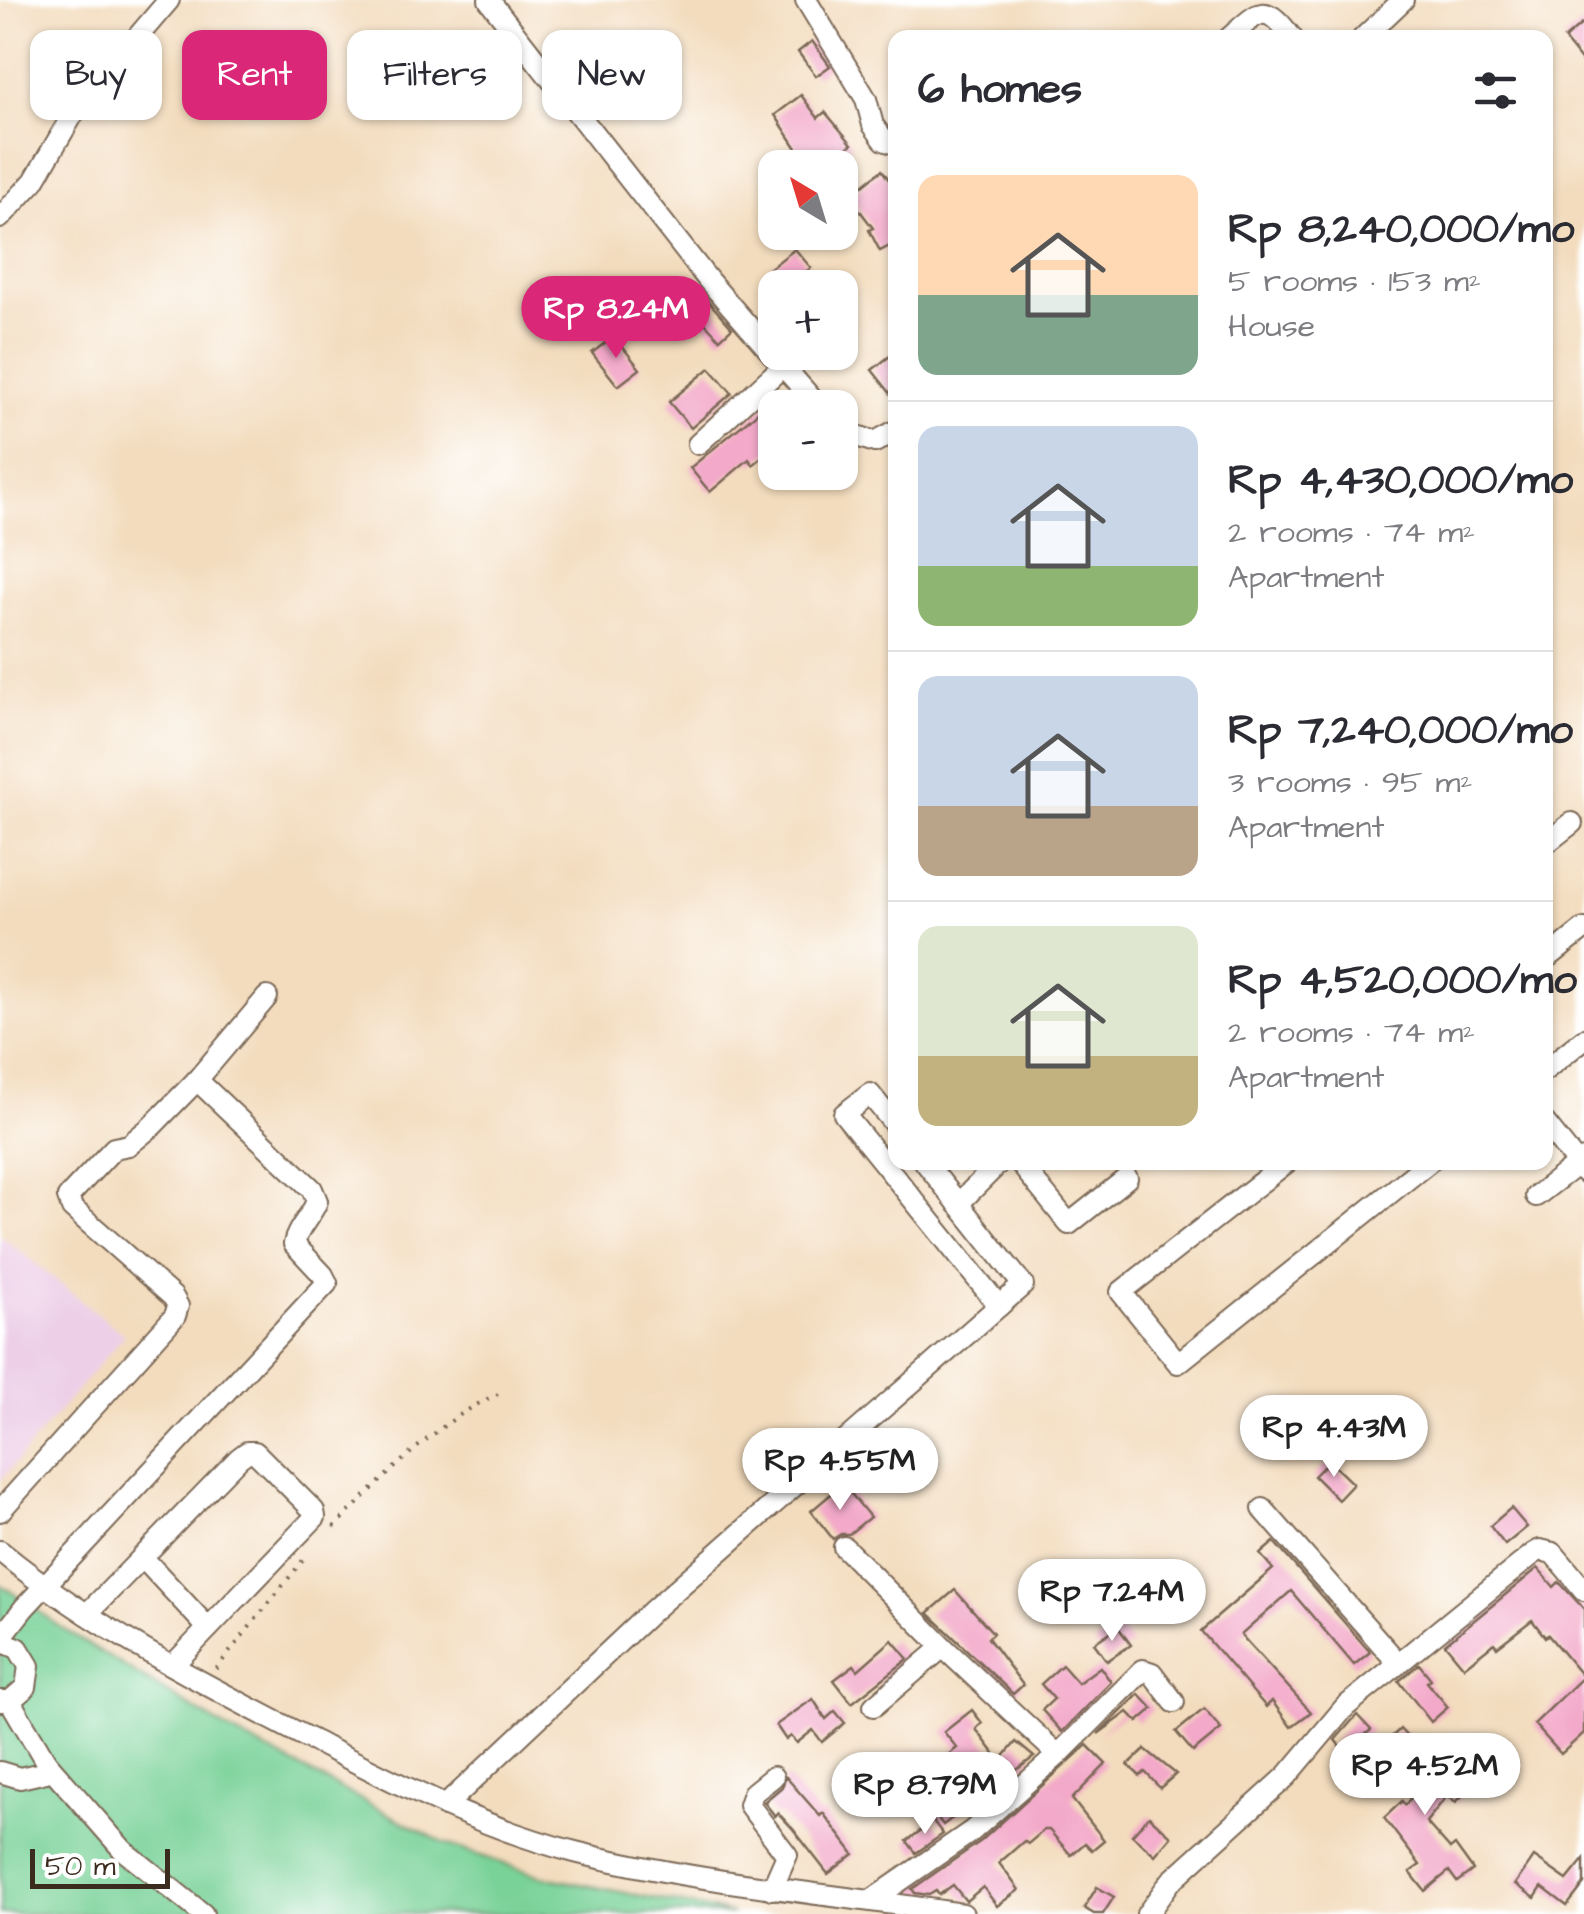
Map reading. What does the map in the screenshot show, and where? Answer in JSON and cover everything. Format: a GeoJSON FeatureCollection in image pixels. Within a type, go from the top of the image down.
{"type":"FeatureCollection","features":[{"type":"Feature","properties":{"kind":"street"},"geometry":{"type":"LineString","coordinates":[[0,218],[34,181],[76,109],[169,0]]}},
{"type":"Feature","properties":{"kind":"street"},"geometry":{"type":"LineString","coordinates":[[488,0],[708,280],[758,337]]}},
{"type":"Feature","properties":{"kind":"street"},"geometry":{"type":"LineString","coordinates":[[806,0],[866,99],[873,125],[888,141]]}},
{"type":"Feature","properties":{"kind":"street"},"geometry":{"type":"LineString","coordinates":[[1371,30],[1403,0]]}},
{"type":"Feature","properties":{"kind":"street"},"geometry":{"type":"LineString","coordinates":[[1238,30],[1264,12],[1275,15],[1286,30]]}},
{"type":"Feature","properties":{"kind":"street"},"geometry":{"type":"LineString","coordinates":[[698,444],[779,370]]}},
{"type":"Feature","properties":{"kind":"street"},"geometry":{"type":"LineString","coordinates":[[787,370],[804,390]]}},
{"type":"Feature","properties":{"kind":"street"},"geometry":{"type":"LineString","coordinates":[[858,436],[875,442],[888,435]]}},
{"type":"Feature","properties":{"kind":"street"},"geometry":{"type":"LineString","coordinates":[[1553,838],[1572,823]]}},
{"type":"Feature","properties":{"kind":"street"},"geometry":{"type":"LineString","coordinates":[[1553,954],[1584,929]]}},
{"type":"Feature","properties":{"kind":"street"},"geometry":{"type":"LineString","coordinates":[[0,1511],[176,1316],[178,1306],[173,1297],[72,1208],[68,1197],[114,1148],[130,1146],[197,1080],[267,997]]}},
{"type":"Feature","properties":{"kind":"street"},"geometry":{"type":"LineString","coordinates":[[1553,1063],[1584,1038]]}},
{"type":"Feature","properties":{"kind":"street"},"geometry":{"type":"LineString","coordinates":[[197,1080],[312,1189],[317,1200],[294,1244],[327,1283],[0,1640],[18,1648],[29,1666],[26,1687],[5,1701],[46,1762],[124,1850],[203,1914]]}},
{"type":"Feature","properties":{"kind":"street"},"geometry":{"type":"LineString","coordinates":[[888,1116],[870,1094],[844,1114],[888,1169]]}},
{"type":"Feature","properties":{"kind":"street"},"geometry":{"type":"LineString","coordinates":[[1536,1196],[1582,1165],[1553,1132]]}},
{"type":"Feature","properties":{"kind":"street"},"geometry":{"type":"LineString","coordinates":[[889,1170],[999,1306]]}},
{"type":"Feature","properties":{"kind":"street"},"geometry":{"type":"LineString","coordinates":[[445,1806],[653,1610],[1023,1285],[931,1170]]}},
{"type":"Feature","properties":{"kind":"street"},"geometry":{"type":"LineString","coordinates":[[958,1204],[992,1170]]}},
{"type":"Feature","properties":{"kind":"street"},"geometry":{"type":"LineString","coordinates":[[1026,1170],[1069,1224],[1126,1178]]}},
{"type":"Feature","properties":{"kind":"street"},"geometry":{"type":"LineString","coordinates":[[1277,1170],[1121,1292],[1178,1363],[1419,1170]]}},
{"type":"Feature","properties":{"kind":"street"},"geometry":{"type":"LineString","coordinates":[[87,1614],[246,1452],[256,1452],[314,1511],[311,1524],[173,1665]]}},
{"type":"Feature","properties":{"kind":"street"},"geometry":{"type":"LineString","coordinates":[[1263,1509],[1398,1663]]}},
{"type":"Feature","properties":{"kind":"street"},"geometry":{"type":"LineString","coordinates":[[844,1547],[942,1647],[1058,1755]]}},
{"type":"Feature","properties":{"kind":"street"},"geometry":{"type":"LineString","coordinates":[[1147,1914],[1171,1880],[1287,1776],[1345,1706],[1540,1550],[1552,1553],[1584,1590]]}},
{"type":"Feature","properties":{"kind":"street"},"geometry":{"type":"LineString","coordinates":[[0,1551],[44,1588],[204,1685],[445,1806],[495,1827],[575,1852],[772,1889],[964,1914]]}},
{"type":"Feature","properties":{"kind":"street"},"geometry":{"type":"LineString","coordinates":[[142,1557],[208,1628]]}},
{"type":"Feature","properties":{"kind":"street"},"geometry":{"type":"LineString","coordinates":[[874,1706],[942,1647]]}},
{"type":"Feature","properties":{"kind":"street"},"geometry":{"type":"LineString","coordinates":[[872,1900],[972,1831],[1058,1755],[1144,1670],[1152,1672],[1174,1702]]}},
{"type":"Feature","properties":{"kind":"street"},"geometry":{"type":"LineString","coordinates":[[0,1772],[20,1778],[36,1776],[46,1772],[46,1762]]}},
{"type":"Feature","properties":{"kind":"street"},"geometry":{"type":"LineString","coordinates":[[772,1777],[753,1794],[749,1805],[787,1855],[772,1889]]}},
{"type":"Feature","properties":{"kind":"path"},"geometry":{"type":"LineString","coordinates":[[328,1532],[446,1424],[468,1407],[498,1394]]}},
{"type":"Feature","properties":{"kind":"path"},"geometry":{"type":"LineString","coordinates":[[204,1685],[306,1556]]}},
{"type":"Feature","properties":{"kind":"shaded area"},"geometry":{"type":"Polygon","coordinates":[[[0,1235],[124,1335],[0,1481],[0,1235]]]}},
{"type":"Feature","properties":{"kind":"green space"},"geometry":{"type":"Polygon","coordinates":[[[0,1584],[69,1633],[230,1731],[446,1844],[540,1876],[733,1914],[0,1914],[0,1584]]]}},
{"type":"Feature","properties":{"kind":"building"},"geometry":{"type":"Polygon","coordinates":[[[1584,22],[1584,64],[1564,39],[1584,22]]]}},
{"type":"Feature","properties":{"kind":"building"},"geometry":{"type":"Polygon","coordinates":[[[812,41],[830,66],[816,76],[798,52],[812,41]]]}},
{"type":"Feature","properties":{"kind":"building"},"geometry":{"type":"Polygon","coordinates":[[[801,95],[818,118],[825,112],[852,144],[844,150],[798,150],[775,115],[801,95]]]}},
{"type":"Feature","properties":{"kind":"building"},"geometry":{"type":"Polygon","coordinates":[[[882,170],[888,178],[888,247],[880,251],[869,230],[873,228],[858,208],[858,189],[882,170]]]}},
{"type":"Feature","properties":{"kind":"building"},"geometry":{"type":"Polygon","coordinates":[[[794,250],[811,268],[808,270],[769,269],[794,250]]]}},
{"type":"Feature","properties":{"kind":"building"},"geometry":{"type":"Polygon","coordinates":[[[700,292],[732,328],[720,339],[687,304],[700,292]]]}},
{"type":"Feature","properties":{"kind":"building"},"geometry":{"type":"Polygon","coordinates":[[[614,336],[640,369],[618,386],[592,353],[614,336]]]}},
{"type":"Feature","properties":{"kind":"building"},"geometry":{"type":"Polygon","coordinates":[[[888,357],[888,390],[872,370],[888,357]]]}},
{"type":"Feature","properties":{"kind":"building"},"geometry":{"type":"Polygon","coordinates":[[[710,368],[732,393],[691,428],[669,402],[710,368]]]}},
{"type":"Feature","properties":{"kind":"building"},"geometry":{"type":"Polygon","coordinates":[[[758,412],[758,461],[753,465],[749,459],[710,492],[690,468],[758,412]]]}},
{"type":"Feature","properties":{"kind":"building"},"geometry":{"type":"Polygon","coordinates":[[[1329,1461],[1353,1484],[1338,1500],[1314,1476],[1329,1461]]]}},
{"type":"Feature","properties":{"kind":"building"},"geometry":{"type":"Polygon","coordinates":[[[843,1484],[870,1517],[849,1534],[833,1539],[811,1511],[843,1484]]]}},
{"type":"Feature","properties":{"kind":"building"},"geometry":{"type":"Polygon","coordinates":[[[1511,1508],[1527,1527],[1505,1545],[1490,1526],[1511,1508]]]}},
{"type":"Feature","properties":{"kind":"building"},"geometry":{"type":"Polygon","coordinates":[[[1274,1542],[1370,1652],[1354,1665],[1291,1591],[1241,1635],[1311,1712],[1291,1727],[1272,1701],[1266,1707],[1201,1631],[1273,1569],[1260,1554],[1274,1542]]]}},
{"type":"Feature","properties":{"kind":"building"},"geometry":{"type":"Polygon","coordinates":[[[1538,1568],[1554,1587],[1559,1582],[1584,1609],[1584,1733],[1561,1754],[1534,1724],[1583,1677],[1548,1635],[1545,1637],[1532,1620],[1464,1667],[1445,1644],[1538,1568]]]}},
{"type":"Feature","properties":{"kind":"building"},"geometry":{"type":"Polygon","coordinates":[[[955,1590],[993,1633],[988,1638],[1023,1685],[1013,1694],[928,1613],[955,1590]]]}},
{"type":"Feature","properties":{"kind":"building"},"geometry":{"type":"Polygon","coordinates":[[[1118,1627],[1131,1645],[1107,1661],[1094,1643],[1118,1627]]]}},
{"type":"Feature","properties":{"kind":"building"},"geometry":{"type":"Polygon","coordinates":[[[892,1640],[908,1659],[852,1703],[834,1680],[854,1665],[858,1670],[892,1640]]]}},
{"type":"Feature","properties":{"kind":"building"},"geometry":{"type":"Polygon","coordinates":[[[1419,1664],[1431,1679],[1427,1682],[1448,1707],[1431,1722],[1399,1681],[1419,1664]]]}},
{"type":"Feature","properties":{"kind":"building"},"geometry":{"type":"Polygon","coordinates":[[[1062,1665],[1078,1683],[1100,1667],[1111,1682],[1062,1732],[1042,1710],[1054,1699],[1041,1684],[1062,1665]]]}},
{"type":"Feature","properties":{"kind":"building"},"geometry":{"type":"Polygon","coordinates":[[[1139,1694],[1153,1709],[1138,1722],[1128,1712],[1098,1734],[1139,1694]]]}},
{"type":"Feature","properties":{"kind":"building"},"geometry":{"type":"Polygon","coordinates":[[[813,1699],[826,1719],[835,1711],[845,1723],[822,1742],[813,1730],[797,1743],[791,1736],[786,1740],[776,1725],[813,1699]]]}},
{"type":"Feature","properties":{"kind":"building"},"geometry":{"type":"Polygon","coordinates":[[[1204,1709],[1221,1729],[1193,1752],[1176,1732],[1204,1709]]]}},
{"type":"Feature","properties":{"kind":"building"},"geometry":{"type":"Polygon","coordinates":[[[972,1710],[982,1723],[976,1729],[1000,1761],[1016,1742],[1034,1757],[943,1825],[917,1791],[929,1781],[937,1790],[961,1772],[948,1755],[957,1748],[944,1732],[972,1710]]]}},
{"type":"Feature","properties":{"kind":"building"},"geometry":{"type":"Polygon","coordinates":[[[1357,1715],[1371,1730],[1345,1752],[1335,1740],[1357,1715]]]}},
{"type":"Feature","properties":{"kind":"building"},"geometry":{"type":"Polygon","coordinates":[[[1400,1729],[1462,1796],[1456,1802],[1447,1796],[1426,1822],[1450,1849],[1455,1845],[1473,1870],[1457,1882],[1449,1871],[1425,1891],[1410,1872],[1420,1865],[1384,1818],[1402,1801],[1405,1805],[1426,1779],[1383,1745],[1400,1729]]]}},
{"type":"Feature","properties":{"kind":"building"},"geometry":{"type":"Polygon","coordinates":[[[1087,1745],[1106,1764],[1072,1799],[1104,1840],[1092,1850],[1085,1843],[1071,1855],[1049,1830],[1028,1844],[1024,1841],[999,1863],[1019,1890],[997,1906],[983,1887],[966,1901],[953,1885],[939,1895],[936,1891],[929,1895],[915,1893],[912,1889],[981,1841],[1087,1745]]]}},
{"type":"Feature","properties":{"kind":"building"},"geometry":{"type":"Polygon","coordinates":[[[1145,1749],[1176,1774],[1160,1788],[1145,1772],[1140,1776],[1128,1765],[1145,1749]]]}},
{"type":"Feature","properties":{"kind":"building"},"geometry":{"type":"Polygon","coordinates":[[[786,1777],[820,1816],[823,1813],[854,1854],[828,1874],[793,1829],[764,1802],[782,1787],[786,1777]]]}},
{"type":"Feature","properties":{"kind":"building"},"geometry":{"type":"Polygon","coordinates":[[[1149,1816],[1171,1836],[1155,1855],[1132,1835],[1149,1816]]]}},
{"type":"Feature","properties":{"kind":"building"},"geometry":{"type":"Polygon","coordinates":[[[933,1821],[943,1834],[916,1853],[907,1841],[933,1821]]]}},
{"type":"Feature","properties":{"kind":"building"},"geometry":{"type":"Polygon","coordinates":[[[1534,1857],[1567,1880],[1584,1859],[1584,1884],[1567,1906],[1542,1887],[1535,1898],[1515,1884],[1534,1857]]]}},
{"type":"Feature","properties":{"kind":"building"},"geometry":{"type":"Polygon","coordinates":[[[1097,1887],[1114,1897],[1103,1914],[1084,1908],[1097,1887]]]}}]}
